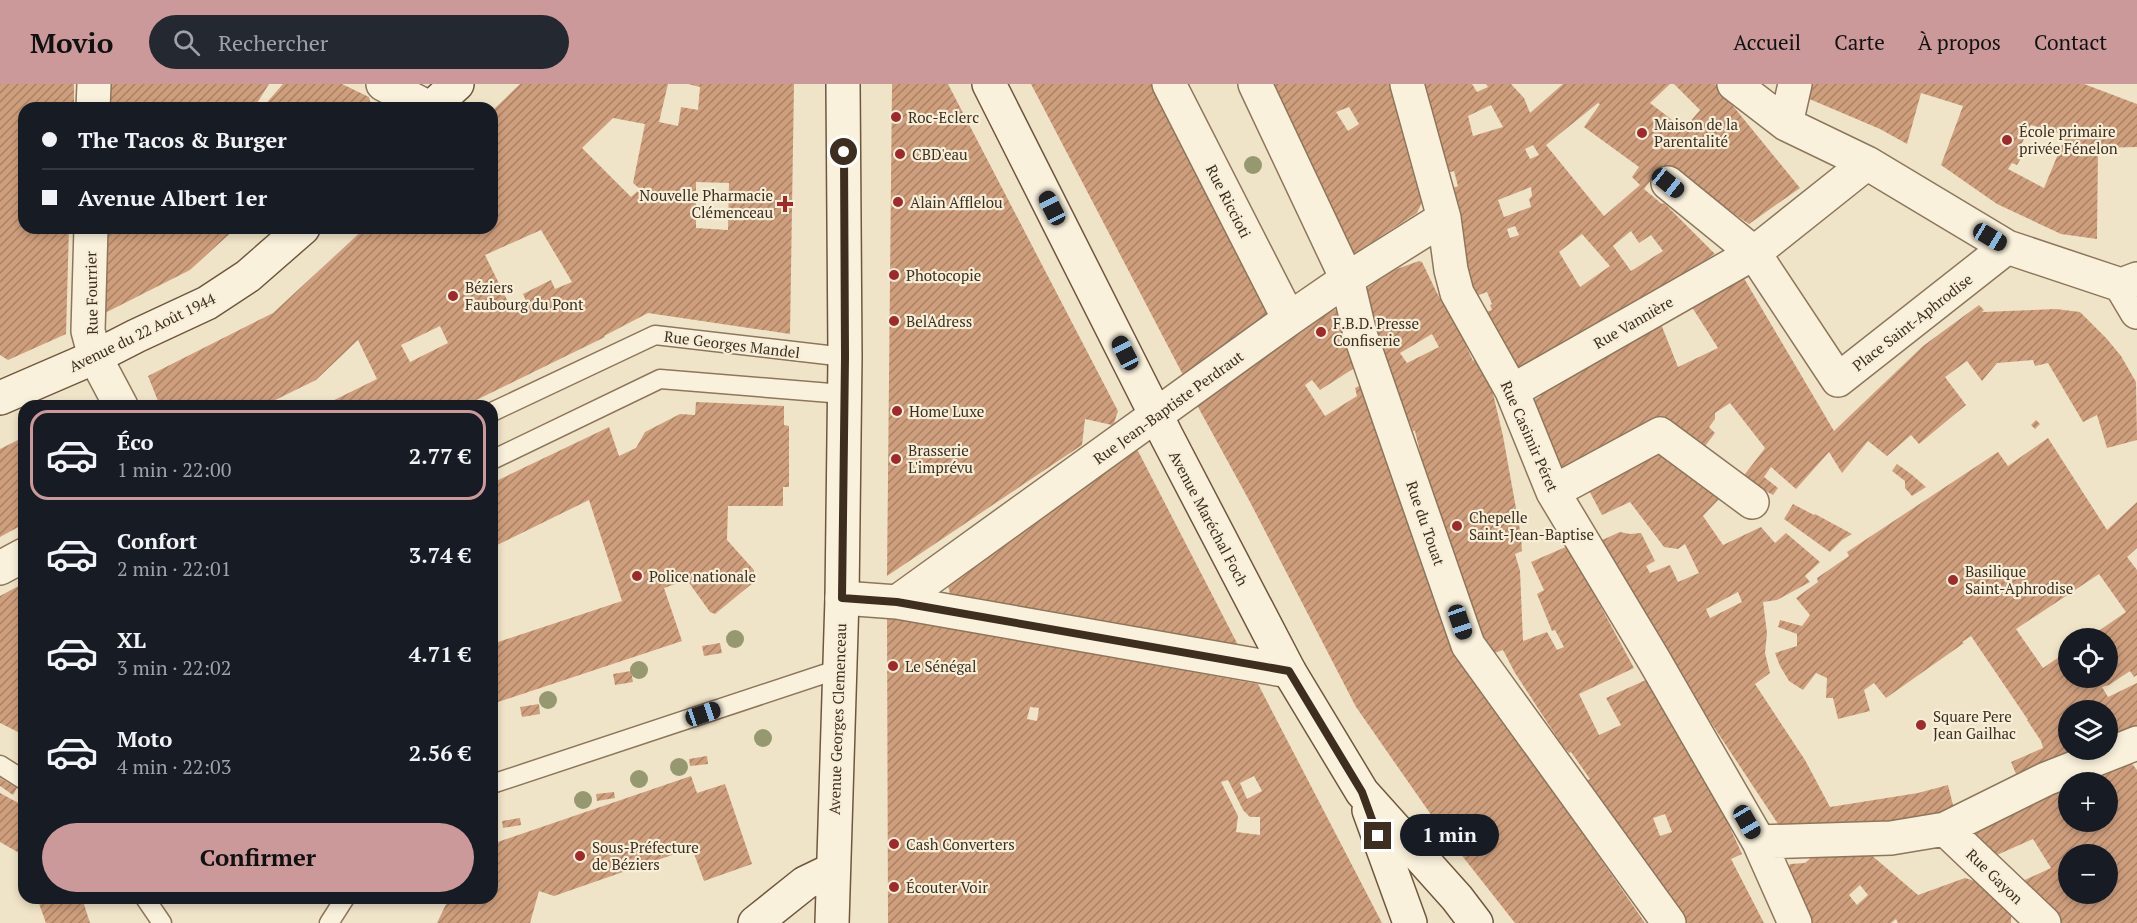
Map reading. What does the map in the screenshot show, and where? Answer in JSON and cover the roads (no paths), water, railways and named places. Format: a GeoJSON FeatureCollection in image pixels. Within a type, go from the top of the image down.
{"type":"FeatureCollection","features":[{"type":"Feature","properties":{"kind":"street"},"geometry":{"type":"LineString","coordinates":[[93,102],[94,84]]}},
{"type":"Feature","properties":{"kind":"street"},"geometry":{"type":"LineString","coordinates":[[383,84],[418,102]]}},
{"type":"Feature","properties":{"kind":"street"},"geometry":{"type":"LineString","coordinates":[[437,102],[457,84]]}},
{"type":"Feature","properties":{"kind":"street","name":"Avenue Georges Clemenceau"},"geometry":{"type":"LineString","coordinates":[[832,923],[842,598],[845,357],[843,84]]}},
{"type":"Feature","properties":{"kind":"street","name":"Avenue Maréchal Foch"},"geometry":{"type":"LineString","coordinates":[[989,84],[1156,415],[1289,671],[1362,792],[1457,898],[1476,923]]}},
{"type":"Feature","properties":{"kind":"street","name":"Rue Riccioti"},"geometry":{"type":"LineString","coordinates":[[1169,84],[1288,319]]}},
{"type":"Feature","properties":{"kind":"street","name":"Rue du Touat"},"geometry":{"type":"LineString","coordinates":[[1255,84],[1347,279],[1360,334],[1468,645],[1669,923]]}},
{"type":"Feature","properties":{"kind":"street","name":"Rue Casimir Péret"},"geometry":{"type":"LineString","coordinates":[[1407,84],[1444,219],[1451,270],[1457,293],[1512,391],[1553,492],[1654,660],[1759,842],[1795,923]]}},
{"type":"Feature","properties":{"kind":"street"},"geometry":{"type":"LineString","coordinates":[[1734,84],[1786,124],[1867,163],[2007,247],[2129,282],[2137,312]]}},
{"type":"Feature","properties":{"kind":"street"},"geometry":{"type":"LineString","coordinates":[[1786,124],[1795,84]]}},
{"type":"Feature","properties":{"kind":"street"},"geometry":{"type":"LineString","coordinates":[[1668,183],[1754,253],[1867,163]]}},
{"type":"Feature","properties":{"kind":"street","name":"Rue Jean-Baptiste Perdraut"},"geometry":{"type":"LineString","coordinates":[[897,602],[1288,319],[1347,279],[1444,219]]}},
{"type":"Feature","properties":{"kind":"street","name":"Rue Fourrier"},"geometry":{"type":"LineString","coordinates":[[91,234],[88,331],[95,357],[118,400]]}},
{"type":"Feature","properties":{"kind":"street","name":"Avenue du 22 Août 1944"},"geometry":{"type":"LineString","coordinates":[[1,396],[95,357],[207,303],[248,276],[296,234]]}},
{"type":"Feature","properties":{"kind":"street","name":"Place Saint-Aphrodise"},"geometry":{"type":"LineString","coordinates":[[1754,253],[1838,380],[2007,247]]}},
{"type":"Feature","properties":{"kind":"street","name":"Rue Vannière"},"geometry":{"type":"LineString","coordinates":[[1512,391],[1754,253]]}},
{"type":"Feature","properties":{"kind":"street"},"geometry":{"type":"LineString","coordinates":[[1553,492],[1660,434],[1752,502]]}},
{"type":"Feature","properties":{"kind":"street"},"geometry":{"type":"LineString","coordinates":[[0,568],[18,558]]}},
{"type":"Feature","properties":{"kind":"street"},"geometry":{"type":"LineString","coordinates":[[842,598],[897,602],[1289,671]]}},
{"type":"Feature","properties":{"kind":"street"},"geometry":{"type":"LineString","coordinates":[[1759,842],[1891,838],[1946,829],[2046,779],[2137,742]]}},
{"type":"Feature","properties":{"kind":"street"},"geometry":{"type":"LineString","coordinates":[[1362,792],[1410,923]]}},
{"type":"Feature","properties":{"kind":"street","name":"Rue Gayon"},"geometry":{"type":"LineString","coordinates":[[1946,829],[2044,923]]}},
{"type":"Feature","properties":{"kind":"street"},"geometry":{"type":"LineString","coordinates":[[755,923],[806,883],[832,870]]}},
{"type":"Feature","properties":{"kind":"lane","name":"Rue Georges Mandel"},"geometry":{"type":"LineString","coordinates":[[498,409],[655,335],[845,357]]}},
{"type":"Feature","properties":{"kind":"lane"},"geometry":{"type":"LineString","coordinates":[[498,457],[660,380],[843,394]]}},
{"type":"Feature","properties":{"kind":"lane"},"geometry":{"type":"LineString","coordinates":[[498,782],[839,669]]}},
{"type":"Feature","properties":{"kind":"lane"},"geometry":{"type":"LineString","coordinates":[[0,765],[18,776]]}},
{"type":"Feature","properties":{"kind":"lane"},"geometry":{"type":"LineString","coordinates":[[149,904],[162,923]]}},
{"type":"Feature","properties":{"kind":"lane"},"geometry":{"type":"LineString","coordinates":[[329,923],[341,904]]}},
{"type":"Feature","properties":{"kind":"place","name":"Roc-Eclerc"},"geometry":{"type":"Point","coordinates":[896,117]}},
{"type":"Feature","properties":{"kind":"place","name":"Maison de la Parentalité"},"geometry":{"type":"Point","coordinates":[1642,133]}},
{"type":"Feature","properties":{"kind":"place","name":"École primaire privée Fénelon"},"geometry":{"type":"Point","coordinates":[2007,140]}},
{"type":"Feature","properties":{"kind":"place","name":"CBD'eau"},"geometry":{"type":"Point","coordinates":[900,154]}},
{"type":"Feature","properties":{"kind":"place","name":"Alain Afflelou"},"geometry":{"type":"Point","coordinates":[898,202]}},
{"type":"Feature","properties":{"kind":"place","name":"Nouvelle Pharmacie Clémenceau"},"geometry":{"type":"Point","coordinates":[785,204]}},
{"type":"Feature","properties":{"kind":"place","name":"Photocopie"},"geometry":{"type":"Point","coordinates":[894,275]}},
{"type":"Feature","properties":{"kind":"place","name":"Béziers Faubourg du Pont"},"geometry":{"type":"Point","coordinates":[453,296]}},
{"type":"Feature","properties":{"kind":"place","name":"BelAdress"},"geometry":{"type":"Point","coordinates":[894,321]}},
{"type":"Feature","properties":{"kind":"place","name":"F.B.D. Presse Confiserie"},"geometry":{"type":"Point","coordinates":[1321,332]}},
{"type":"Feature","properties":{"kind":"place","name":"Home Luxe"},"geometry":{"type":"Point","coordinates":[897,411]}},
{"type":"Feature","properties":{"kind":"place","name":"Brasserie L'imprévu"},"geometry":{"type":"Point","coordinates":[896,459]}},
{"type":"Feature","properties":{"kind":"place","name":"Chepelle Saint-Jean-Baptise"},"geometry":{"type":"Point","coordinates":[1457,526]}},
{"type":"Feature","properties":{"kind":"place","name":"Police nationale"},"geometry":{"type":"Point","coordinates":[637,576]}},
{"type":"Feature","properties":{"kind":"place","name":"Basilique Saint-Aphrodise"},"geometry":{"type":"Point","coordinates":[1953,580]}},
{"type":"Feature","properties":{"kind":"place","name":"Le Sénégal"},"geometry":{"type":"Point","coordinates":[893,666]}},
{"type":"Feature","properties":{"kind":"place","name":"Square Pere Jean Gailhac"},"geometry":{"type":"Point","coordinates":[1921,725]}},
{"type":"Feature","properties":{"kind":"place","name":"Cash Converters"},"geometry":{"type":"Point","coordinates":[894,844]}},
{"type":"Feature","properties":{"kind":"place","name":"Sous-Préfecture de Béziers"},"geometry":{"type":"Point","coordinates":[580,856]}},
{"type":"Feature","properties":{"kind":"place","name":"Écouter Voir"},"geometry":{"type":"Point","coordinates":[894,887]}}]}
